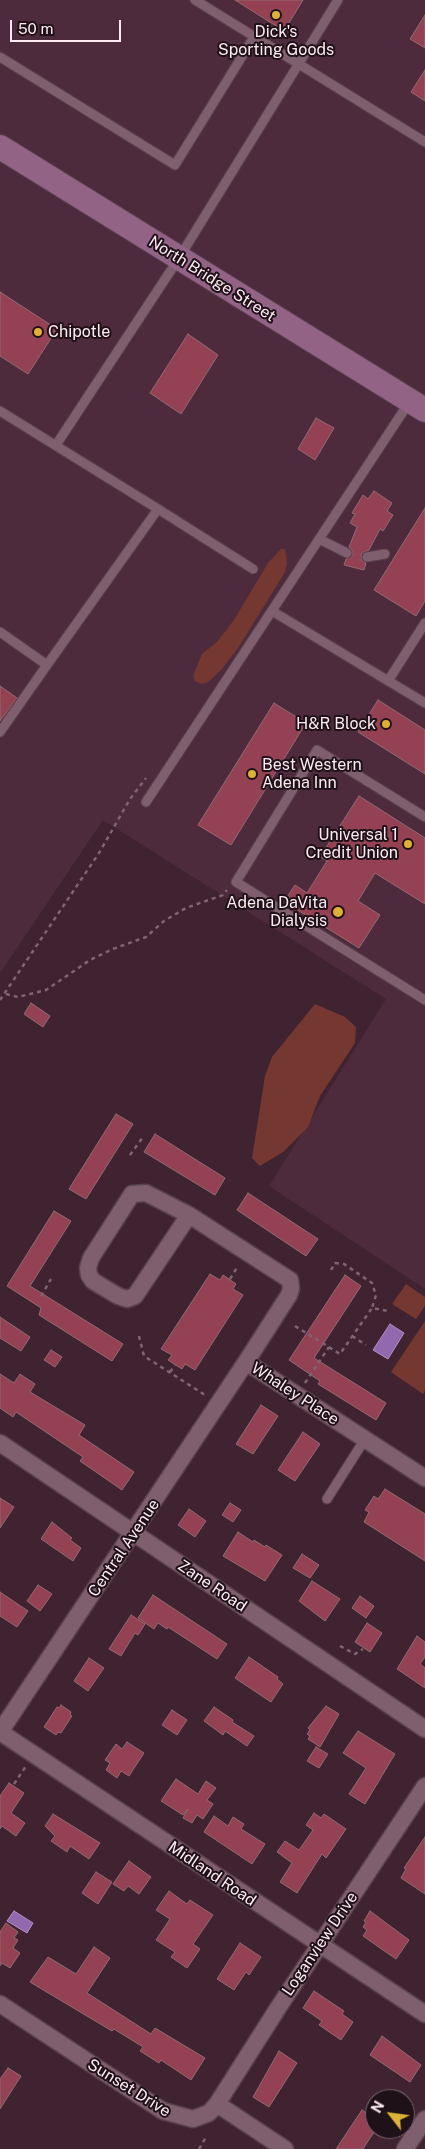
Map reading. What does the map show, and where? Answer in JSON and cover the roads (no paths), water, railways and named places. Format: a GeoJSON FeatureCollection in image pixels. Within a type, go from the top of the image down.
{"type":"FeatureCollection","features":[{"type":"Feature","properties":{"kind":"main road","name":"North Bridge Street"},"geometry":{"type":"LineString","coordinates":[[0,147],[418,405]]}},
{"type":"Feature","properties":{"kind":"street","name":"Whaley Place"},"geometry":{"type":"LineString","coordinates":[[189,1215],[134,1296],[127,1299],[118,1296],[93,1281],[89,1275],[88,1268],[91,1258],[132,1194],[138,1192],[146,1193],[189,1215],[290,1280],[291,1289],[289,1295],[246,1362],[425,1478]]}},
{"type":"Feature","properties":{"kind":"street","name":"Central Avenue"},"geometry":{"type":"LineString","coordinates":[[0,1732],[134,1534],[246,1362]]}},
{"type":"Feature","properties":{"kind":"street","name":"Zane Road"},"geometry":{"type":"LineString","coordinates":[[0,1443],[425,1729]]}},
{"type":"Feature","properties":{"kind":"street","name":"Midland Road"},"geometry":{"type":"LineString","coordinates":[[0,1732],[319,1946],[425,2014]]}},
{"type":"Feature","properties":{"kind":"street","name":"Loganview Drive"},"geometry":{"type":"LineString","coordinates":[[217,2104],[425,1786]]}},
{"type":"Feature","properties":{"kind":"street","name":"Sunset Drive"},"geometry":{"type":"LineString","coordinates":[[0,2004],[163,2111],[193,2120],[210,2113],[217,2104]]}},
{"type":"Feature","properties":{"kind":"street"},"geometry":{"type":"LineString","coordinates":[[217,2104],[285,2149]]}},
{"type":"Feature","properties":{"kind":"street"},"geometry":{"type":"LineString","coordinates":[[405,2149],[425,2119]]}},
{"type":"Feature","properties":{"kind":"lane"},"geometry":{"type":"LineString","coordinates":[[195,0],[425,142]]}},
{"type":"Feature","properties":{"kind":"lane"},"geometry":{"type":"LineString","coordinates":[[56,445],[179,258],[338,0]]}},
{"type":"Feature","properties":{"kind":"lane"},"geometry":{"type":"LineString","coordinates":[[0,56],[175,165],[254,37]]}},
{"type":"Feature","properties":{"kind":"lane"},"geometry":{"type":"LineString","coordinates":[[146,802],[319,540],[418,405]]}},
{"type":"Feature","properties":{"kind":"lane"},"geometry":{"type":"LineString","coordinates":[[0,411],[253,569]]}},
{"type":"Feature","properties":{"kind":"lane"},"geometry":{"type":"LineString","coordinates":[[0,732],[158,509]]}},
{"type":"Feature","properties":{"kind":"lane"},"geometry":{"type":"LineString","coordinates":[[319,540],[347,553]]}},
{"type":"Feature","properties":{"kind":"lane"},"geometry":{"type":"LineString","coordinates":[[367,557],[385,554]]}},
{"type":"Feature","properties":{"kind":"lane"},"geometry":{"type":"LineString","coordinates":[[272,611],[425,702]]}},
{"type":"Feature","properties":{"kind":"lane"},"geometry":{"type":"LineString","coordinates":[[388,681],[425,623]]}},
{"type":"Feature","properties":{"kind":"lane"},"geometry":{"type":"LineString","coordinates":[[0,632],[47,666]]}},
{"type":"Feature","properties":{"kind":"lane"},"geometry":{"type":"LineString","coordinates":[[425,817],[317,750],[236,882],[425,1000]]}},
{"type":"Feature","properties":{"kind":"lane"},"geometry":{"type":"LineString","coordinates":[[327,1499],[366,1439]]}},
{"type":"Feature","properties":{"kind":"place","name":"Dick's Sporting Goods"},"geometry":{"type":"Point","coordinates":[276,15]}},
{"type":"Feature","properties":{"kind":"place","name":"Chipotle"},"geometry":{"type":"Point","coordinates":[38,332]}},
{"type":"Feature","properties":{"kind":"place","name":"H&R Block"},"geometry":{"type":"Point","coordinates":[386,724]}},
{"type":"Feature","properties":{"kind":"place","name":"Best Western Adena Inn"},"geometry":{"type":"Point","coordinates":[252,774]}},
{"type":"Feature","properties":{"kind":"place","name":"Universal 1 Credit Union"},"geometry":{"type":"Point","coordinates":[408,844]}},
{"type":"Feature","properties":{"kind":"place","name":"Adena DaVita Dialysis"},"geometry":{"type":"Point","coordinates":[338,912]}}]}
